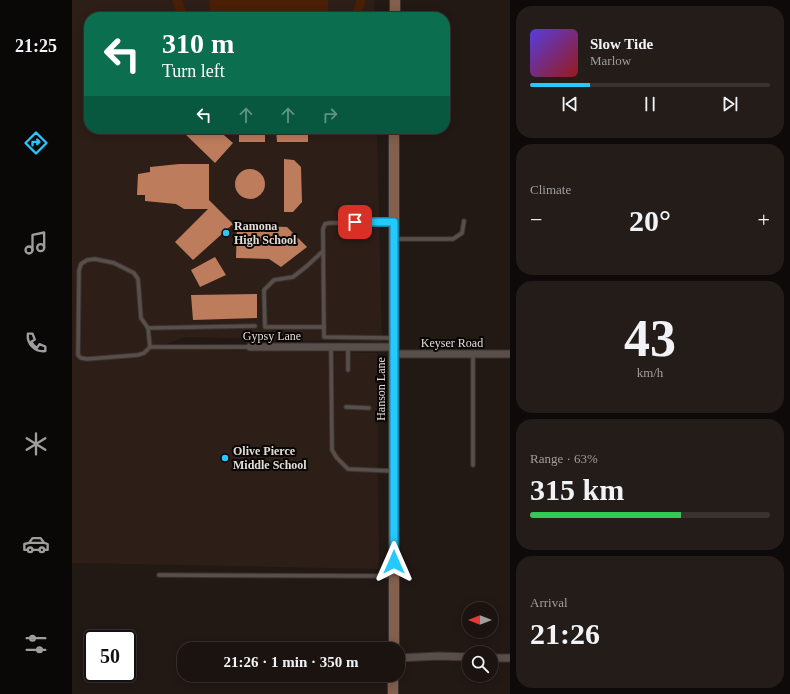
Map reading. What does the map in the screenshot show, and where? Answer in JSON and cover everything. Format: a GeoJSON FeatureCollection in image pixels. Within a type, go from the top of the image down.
{"type":"FeatureCollection","features":[{"type":"Feature","properties":{"kind":"main road"},"geometry":{"type":"LineString","coordinates":[[395,0],[395,12]]}},
{"type":"Feature","properties":{"kind":"main road","name":"Hanson Lane"},"geometry":{"type":"LineString","coordinates":[[394,134],[394,642]]}},
{"type":"Feature","properties":{"kind":"main road"},"geometry":{"type":"LineString","coordinates":[[393,694],[394,682]]}},
{"type":"Feature","properties":{"kind":"street","name":"Gypsy Lane"},"geometry":{"type":"LineString","coordinates":[[250,347],[394,346]]}},
{"type":"Feature","properties":{"kind":"street","name":"Keyser Road"},"geometry":{"type":"LineString","coordinates":[[394,346],[472,354],[510,354]]}},
{"type":"Feature","properties":{"kind":"street"},"geometry":{"type":"LineString","coordinates":[[405,658],[462,657]]}},
{"type":"Feature","properties":{"kind":"street"},"geometry":{"type":"LineString","coordinates":[[498,658],[510,658]]}},
{"type":"Feature","properties":{"kind":"lane"},"geometry":{"type":"LineString","coordinates":[[394,240],[453,239],[462,233],[464,221]]}},
{"type":"Feature","properties":{"kind":"lane"},"geometry":{"type":"LineString","coordinates":[[394,222],[325,224],[323,229],[324,337],[394,346]]}},
{"type":"Feature","properties":{"kind":"lane"},"geometry":{"type":"LineString","coordinates":[[323,251],[308,266],[293,277],[274,280],[264,290],[265,327],[324,327]]}},
{"type":"Feature","properties":{"kind":"lane"},"geometry":{"type":"LineString","coordinates":[[95,259],[114,263],[134,273],[138,279],[140,318],[148,328],[150,348],[144,353],[138,355],[87,359],[78,355],[79,271],[81,264],[87,260],[95,259]]}},
{"type":"Feature","properties":{"kind":"lane"},"geometry":{"type":"LineString","coordinates":[[148,328],[255,326]]}},
{"type":"Feature","properties":{"kind":"lane","name":"Gypsy Lane"},"geometry":{"type":"LineString","coordinates":[[150,348],[250,347]]}},
{"type":"Feature","properties":{"kind":"lane"},"geometry":{"type":"LineString","coordinates":[[331,347],[332,450],[337,458],[348,469],[394,471]]}},
{"type":"Feature","properties":{"kind":"lane"},"geometry":{"type":"LineString","coordinates":[[348,347],[348,370]]}},
{"type":"Feature","properties":{"kind":"lane"},"geometry":{"type":"LineString","coordinates":[[472,354],[473,465]]}},
{"type":"Feature","properties":{"kind":"lane"},"geometry":{"type":"LineString","coordinates":[[346,407],[369,408]]}},
{"type":"Feature","properties":{"kind":"lane"},"geometry":{"type":"LineString","coordinates":[[159,575],[394,576]]}},
{"type":"Feature","properties":{"kind":"shaded area"},"geometry":{"type":"Polygon","coordinates":[[[72,0],[374,0],[375,12],[84,12],[84,134],[377,134],[382,342],[186,337],[163,345],[209,350],[377,353],[379,569],[72,563],[72,0]]]}},
{"type":"Feature","properties":{"kind":"shaded area"},"geometry":{"type":"Polygon","coordinates":[[[172,0],[182,0],[187,12],[176,12],[172,0]]]}},
{"type":"Feature","properties":{"kind":"shaded area"},"geometry":{"type":"Polygon","coordinates":[[[210,0],[328,0],[328,12],[210,12],[210,0]]]}},
{"type":"Feature","properties":{"kind":"shaded area"},"geometry":{"type":"Polygon","coordinates":[[[357,0],[366,0],[362,12],[352,12],[357,0]]]}},
{"type":"Feature","properties":{"kind":"building"},"geometry":{"type":"Polygon","coordinates":[[[185,134],[223,134],[233,143],[215,163],[185,134]]]}},
{"type":"Feature","properties":{"kind":"building"},"geometry":{"type":"Polygon","coordinates":[[[239,134],[265,134],[265,142],[239,142],[239,134]]]}},
{"type":"Feature","properties":{"kind":"building"},"geometry":{"type":"Polygon","coordinates":[[[276,134],[308,134],[308,142],[277,142],[276,134]]]}},
{"type":"Feature","properties":{"kind":"building"},"geometry":{"type":"Polygon","coordinates":[[[284,159],[294,160],[301,167],[302,202],[293,212],[284,212],[284,159]]]}},
{"type":"Feature","properties":{"kind":"building"},"geometry":{"type":"Polygon","coordinates":[[[179,164],[209,164],[209,200],[233,224],[193,260],[175,242],[208,209],[184,209],[176,204],[145,201],[145,195],[137,195],[138,174],[150,172],[150,167],[179,164]]]}},
{"type":"Feature","properties":{"kind":"building"},"geometry":{"type":"Polygon","coordinates":[[[250,169],[261,173],[265,184],[261,195],[250,199],[239,195],[235,184],[239,173],[250,169]]]}},
{"type":"Feature","properties":{"kind":"building"},"geometry":{"type":"Polygon","coordinates":[[[237,225],[287,227],[307,247],[281,267],[269,259],[236,258],[237,225]]]}},
{"type":"Feature","properties":{"kind":"building"},"geometry":{"type":"Polygon","coordinates":[[[215,257],[226,275],[200,287],[191,270],[215,257]]]}},
{"type":"Feature","properties":{"kind":"building"},"geometry":{"type":"Polygon","coordinates":[[[257,294],[257,318],[193,320],[191,295],[257,294]]]}},
{"type":"Feature","properties":{"kind":"place","name":"Ramona High School"},"geometry":{"type":"Point","coordinates":[226,233]}},
{"type":"Feature","properties":{"kind":"place","name":"Olive Pierce Middle School"},"geometry":{"type":"Point","coordinates":[225,458]}},
{"type":"Feature","properties":{"kind":"route"},"geometry":{"type":"LineString","coordinates":[[355,222],[394,222],[394,562]]}}]}
